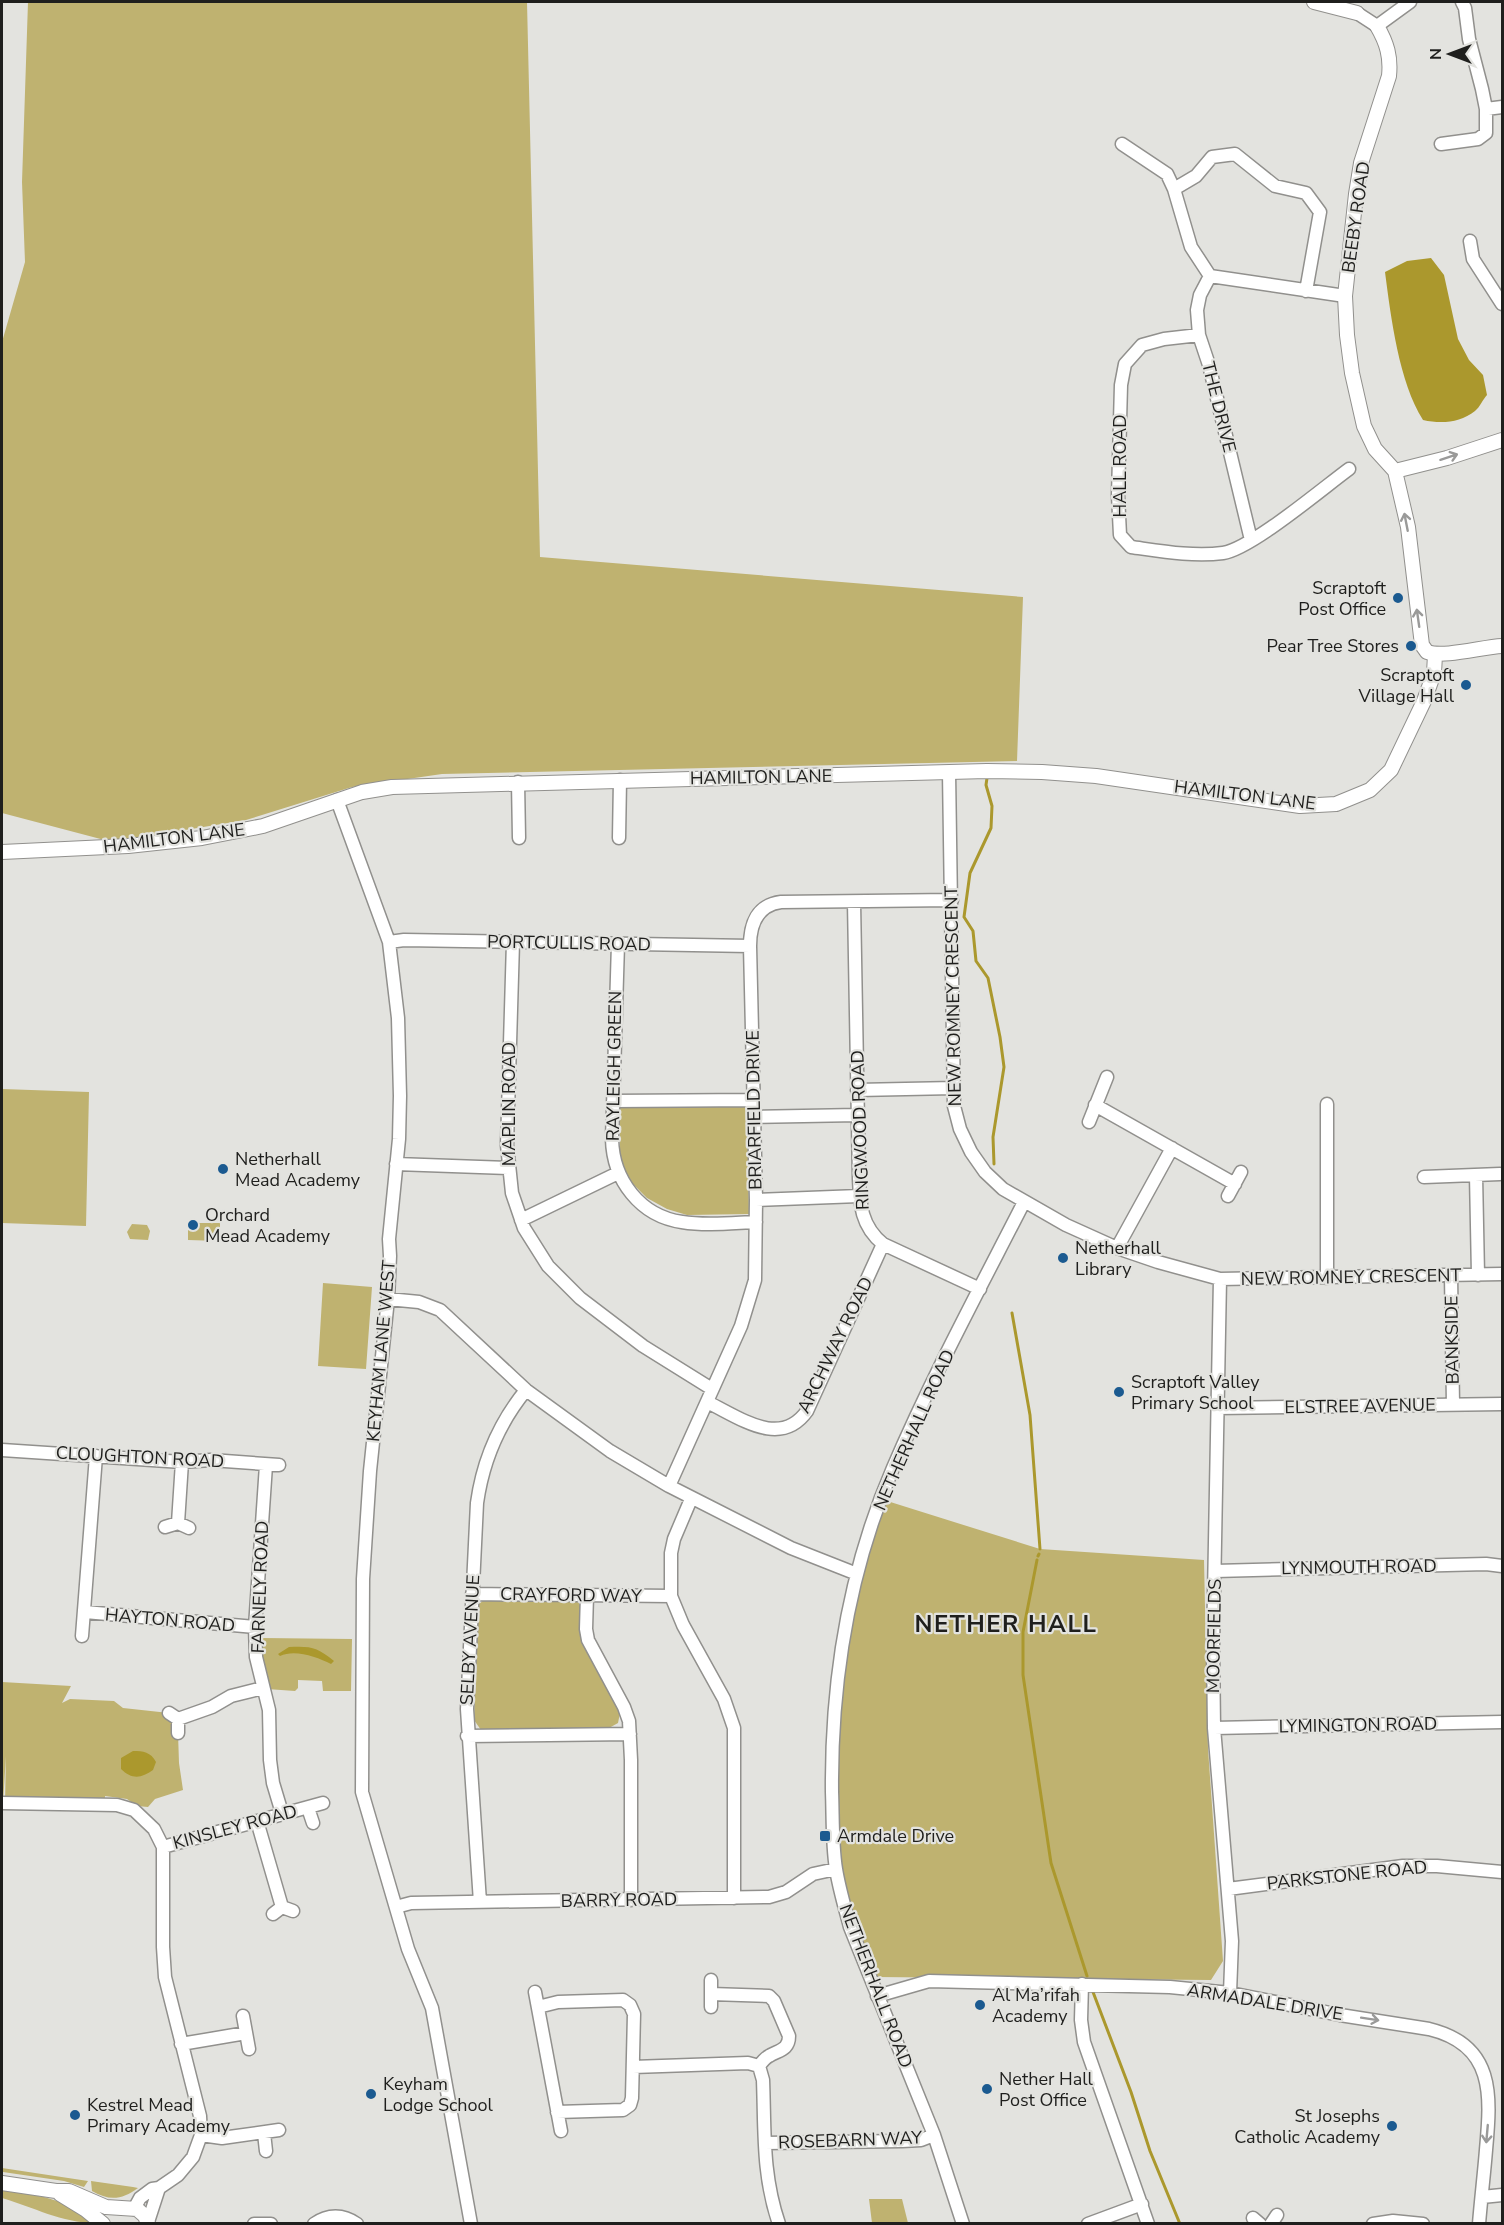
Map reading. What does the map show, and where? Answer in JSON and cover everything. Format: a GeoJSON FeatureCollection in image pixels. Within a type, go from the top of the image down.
{"type":"FeatureCollection","features":[{"type":"Feature","properties":{"kind":"street"},"geometry":{"type":"LineString","coordinates":[[1314,2],[1357,13],[1377,26],[1410,2]]}},
{"type":"Feature","properties":{"kind":"street"},"geometry":{"type":"LineString","coordinates":[[1441,144],[1478,139],[1486,133],[1486,109],[1462,2]]}},
{"type":"Feature","properties":{"kind":"street","name":"BEEBY ROAD"},"geometry":{"type":"LineString","coordinates":[[1377,26],[1388,50],[1389,76],[1361,164],[1345,296],[1352,373],[1364,426],[1376,449],[1395,471]]}},
{"type":"Feature","properties":{"kind":"street"},"geometry":{"type":"LineString","coordinates":[[1486,109],[1503,106]]}},
{"type":"Feature","properties":{"kind":"street"},"geometry":{"type":"LineString","coordinates":[[1122,144],[1167,174],[1174,189],[1191,247],[1210,276],[1345,296]]}},
{"type":"Feature","properties":{"kind":"street"},"geometry":{"type":"LineString","coordinates":[[1174,189],[1196,176],[1212,157],[1235,154],[1275,186],[1306,193],[1320,212],[1306,291]]}},
{"type":"Feature","properties":{"kind":"street"},"geometry":{"type":"LineString","coordinates":[[1470,241],[1473,259],[1503,304]]}},
{"type":"Feature","properties":{"kind":"street","name":"THE DRIVE"},"geometry":{"type":"LineString","coordinates":[[1210,276],[1200,295],[1197,310],[1199,335],[1209,365],[1251,540]]}},
{"type":"Feature","properties":{"kind":"street","name":"HALL ROAD"},"geometry":{"type":"LineString","coordinates":[[1199,335],[1164,339],[1142,345],[1125,364],[1121,385],[1118,495],[1120,535],[1131,547],[1174,553],[1224,553],[1251,540],[1348,469]]}},
{"type":"Feature","properties":{"kind":"street"},"geometry":{"type":"LineString","coordinates":[[1503,440],[1447,458],[1395,471],[1408,527],[1422,645],[1427,652],[1435,655],[1485,646],[1503,646]]}},
{"type":"Feature","properties":{"kind":"street","name":"HAMILTON LANE"},"geometry":{"type":"LineString","coordinates":[[2,852],[129,846],[202,838],[262,826],[362,792],[392,787],[518,782],[1042,772],[1096,776],[1300,806],[1336,804],[1370,790],[1391,770],[1424,701],[1434,673],[1435,655]]}},
{"type":"Feature","properties":{"kind":"street","name":"NEW ROMNEY CRESCENT"},"geometry":{"type":"LineString","coordinates":[[949,772],[954,1088],[957,1118],[971,1152],[994,1180],[1024,1202],[1066,1225],[1117,1248],[1220,1279],[1503,1274]]}},
{"type":"Feature","properties":{"kind":"street"},"geometry":{"type":"LineString","coordinates":[[619,838],[620,780]]}},
{"type":"Feature","properties":{"kind":"street"},"geometry":{"type":"LineString","coordinates":[[518,782],[519,838]]}},
{"type":"Feature","properties":{"kind":"street","name":"KEYHAM LANE WEST"},"geometry":{"type":"LineString","coordinates":[[338,800],[389,942],[398,1018],[400,1096],[389,1239],[387,1299],[370,1471],[363,1579],[362,1792],[408,1949],[432,2008],[471,2223]]}},
{"type":"Feature","properties":{"kind":"street","name":"BRIARFIELD DRIVE"},"geometry":{"type":"LineString","coordinates":[[669,1486],[741,1326],[751,1297],[756,1263],[750,946],[754,919],[770,905],[781,902],[952,900]]}},
{"type":"Feature","properties":{"kind":"street","name":"RINGWOOD ROAD"},"geometry":{"type":"LineString","coordinates":[[854,902],[861,1211],[867,1226],[883,1244],[980,1289]]}},
{"type":"Feature","properties":{"kind":"street","name":"PORTCULLIS ROAD"},"geometry":{"type":"LineString","coordinates":[[389,942],[404,940],[750,946]]}},
{"type":"Feature","properties":{"kind":"street","name":"MAPLIN ROAD"},"geometry":{"type":"LineString","coordinates":[[513,942],[507,1123],[508,1168],[520,1220],[539,1254],[568,1288],[643,1346],[712,1389]]}},
{"type":"Feature","properties":{"kind":"street","name":"RAYLEIGH GREEN"},"geometry":{"type":"LineString","coordinates":[[618,944],[612,1148],[618,1173],[636,1200],[662,1217],[683,1222],[756,1222]]}},
{"type":"Feature","properties":{"kind":"street"},"geometry":{"type":"LineString","coordinates":[[1089,1122],[1107,1077]]}},
{"type":"Feature","properties":{"kind":"street"},"geometry":{"type":"LineString","coordinates":[[857,1090],[954,1088]]}},
{"type":"Feature","properties":{"kind":"street"},"geometry":{"type":"LineString","coordinates":[[613,1101],[754,1100]]}},
{"type":"Feature","properties":{"kind":"street"},"geometry":{"type":"LineString","coordinates":[[1327,1104],[1327,1278]]}},
{"type":"Feature","properties":{"kind":"street"},"geometry":{"type":"LineString","coordinates":[[1095,1106],[1235,1184]]}},
{"type":"Feature","properties":{"kind":"street"},"geometry":{"type":"LineString","coordinates":[[754,1117],[858,1114]]}},
{"type":"Feature","properties":{"kind":"street"},"geometry":{"type":"LineString","coordinates":[[1117,1248],[1172,1148]]}},
{"type":"Feature","properties":{"kind":"street"},"geometry":{"type":"LineString","coordinates":[[396,1164],[508,1168]]}},
{"type":"Feature","properties":{"kind":"street"},"geometry":{"type":"LineString","coordinates":[[1228,1196],[1241,1172]]}},
{"type":"Feature","properties":{"kind":"street"},"geometry":{"type":"LineString","coordinates":[[520,1220],[618,1173]]}},
{"type":"Feature","properties":{"kind":"street"},"geometry":{"type":"LineString","coordinates":[[1424,1177],[1500,1174]]}},
{"type":"Feature","properties":{"kind":"street"},"geometry":{"type":"LineString","coordinates":[[1476,1175],[1478,1275]]}},
{"type":"Feature","properties":{"kind":"street"},"geometry":{"type":"LineString","coordinates":[[756,1200],[859,1196]]}},
{"type":"Feature","properties":{"kind":"street","name":"NETHERHALL ROAD"},"geometry":{"type":"LineString","coordinates":[[963,2223],[934,2135],[850,1927],[836,1869],[832,1792],[834,1708],[844,1630],[857,1575],[893,1468],[1024,1202]]}},
{"type":"Feature","properties":{"kind":"street","name":"ARCHWAY ROAD"},"geometry":{"type":"LineString","coordinates":[[707,1402],[766,1429],[785,1429],[798,1422],[807,1411],[883,1244]]}},
{"type":"Feature","properties":{"kind":"street","name":"BANKSIDE"},"geometry":{"type":"LineString","coordinates":[[1451,1275],[1453,1405]]}},
{"type":"Feature","properties":{"kind":"street","name":"MOORFIELDS"},"geometry":{"type":"LineString","coordinates":[[1220,1279],[1214,1728],[1232,1941],[1230,1993]]}},
{"type":"Feature","properties":{"kind":"street"},"geometry":{"type":"LineString","coordinates":[[387,1299],[419,1302],[440,1310],[526,1390],[610,1451],[690,1499],[791,1548],[857,1575]]}},
{"type":"Feature","properties":{"kind":"street","name":"SELBY AVENUE"},"geometry":{"type":"LineString","coordinates":[[480,1902],[467,1736],[468,1664],[477,1503],[482,1473],[499,1430],[526,1390]]}},
{"type":"Feature","properties":{"kind":"street","name":"ELSTREE AVENUE"},"geometry":{"type":"LineString","coordinates":[[1217,1408],[1503,1404]]}},
{"type":"Feature","properties":{"kind":"street","name":"CLOUGHTON ROAD"},"geometry":{"type":"LineString","coordinates":[[2,1450],[182,1462],[212,1460],[273,1465]]}},
{"type":"Feature","properties":{"kind":"street","name":"HAYTON ROAD"},"geometry":{"type":"LineString","coordinates":[[82,1636],[96,1456]]}},
{"type":"Feature","properties":{"kind":"street"},"geometry":{"type":"LineString","coordinates":[[177,1526],[182,1462]]}},
{"type":"Feature","properties":{"kind":"street","name":"FARNELY ROAD"},"geometry":{"type":"LineString","coordinates":[[273,1465],[255,1627],[256,1658],[269,1710],[273,1783],[282,1814]]}},
{"type":"Feature","properties":{"kind":"street"},"geometry":{"type":"LineString","coordinates":[[690,1499],[674,1539],[671,1553],[671,1596],[683,1625],[724,1699],[734,1728],[735,1898]]}},
{"type":"Feature","properties":{"kind":"street","name":"LYNMOUTH ROAD"},"geometry":{"type":"LineString","coordinates":[[1215,1571],[1475,1564],[1503,1566]]}},
{"type":"Feature","properties":{"kind":"street","name":"CRAYFORD WAY"},"geometry":{"type":"LineString","coordinates":[[472,1594],[671,1596]]}},
{"type":"Feature","properties":{"kind":"street"},"geometry":{"type":"LineString","coordinates":[[587,1595],[588,1640],[624,1707],[630,1734],[632,1900]]}},
{"type":"Feature","properties":{"kind":"street","name":"HAYTON ROAD"},"geometry":{"type":"LineString","coordinates":[[85,1612],[255,1627]]}},
{"type":"Feature","properties":{"kind":"street"},"geometry":{"type":"LineString","coordinates":[[178,1733],[174,1716],[212,1707],[231,1696],[263,1688]]}},
{"type":"Feature","properties":{"kind":"street","name":"LYMINGTON ROAD"},"geometry":{"type":"LineString","coordinates":[[1214,1728],[1503,1722]]}},
{"type":"Feature","properties":{"kind":"street"},"geometry":{"type":"LineString","coordinates":[[467,1736],[630,1734]]}},
{"type":"Feature","properties":{"kind":"street"},"geometry":{"type":"LineString","coordinates":[[2,1803],[117,1804],[134,1810],[154,1829],[163,1847],[165,1977],[200,2116],[201,2135],[193,2157],[178,2175],[159,2188],[152,2189],[130,2209],[118,2215],[114,2223]]}},
{"type":"Feature","properties":{"kind":"street","name":"KINSLEY ROAD"},"geometry":{"type":"LineString","coordinates":[[163,1847],[323,1803]]}},
{"type":"Feature","properties":{"kind":"street","name":"KINSLEY ROAD"},"geometry":{"type":"LineString","coordinates":[[308,1808],[313,1823]]}},
{"type":"Feature","properties":{"kind":"street"},"geometry":{"type":"LineString","coordinates":[[257,1821],[282,1911]]}},
{"type":"Feature","properties":{"kind":"street","name":"PARKSTONE ROAD"},"geometry":{"type":"LineString","coordinates":[[1228,1889],[1403,1866],[1437,1866],[1503,1872]]}},
{"type":"Feature","properties":{"kind":"street","name":"BARRY ROAD"},"geometry":{"type":"LineString","coordinates":[[396,1907],[411,1903],[775,1896],[786,1892],[813,1874],[836,1869]]}},
{"type":"Feature","properties":{"kind":"street"},"geometry":{"type":"LineString","coordinates":[[711,1980],[711,2007]]}},
{"type":"Feature","properties":{"kind":"street","name":"ARMADALE DRIVE"},"geometry":{"type":"LineString","coordinates":[[877,1996],[929,1981],[1200,1989],[1444,2033],[1470,2052],[1481,2067],[1490,2097],[1479,2223]]}},
{"type":"Feature","properties":{"kind":"street"},"geometry":{"type":"LineString","coordinates":[[1082,1984],[1081,2020],[1084,2042],[1148,2223]]}},
{"type":"Feature","properties":{"kind":"street"},"geometry":{"type":"LineString","coordinates":[[535,1992],[561,2131]]}},
{"type":"Feature","properties":{"kind":"street"},"geometry":{"type":"LineString","coordinates":[[711,1994],[766,1995],[774,2001],[789,2041],[784,2049],[771,2054],[759,2066]]}},
{"type":"Feature","properties":{"kind":"street"},"geometry":{"type":"LineString","coordinates":[[538,2007],[558,2002],[623,2000],[627,2002],[634,2014],[632,2098],[627,2108],[557,2112]]}},
{"type":"Feature","properties":{"kind":"street"},"geometry":{"type":"LineString","coordinates":[[243,2016],[249,2049]]}},
{"type":"Feature","properties":{"kind":"street"},"geometry":{"type":"LineString","coordinates":[[181,2044],[246,2032]]}},
{"type":"Feature","properties":{"kind":"street"},"geometry":{"type":"LineString","coordinates":[[633,2067],[748,2064],[759,2066]]}},
{"type":"Feature","properties":{"kind":"street"},"geometry":{"type":"LineString","coordinates":[[759,2066],[763,2080],[766,2170],[770,2196],[778,2223]]}},
{"type":"Feature","properties":{"kind":"street"},"geometry":{"type":"LineString","coordinates":[[201,2135],[222,2138],[279,2130]]}},
{"type":"Feature","properties":{"kind":"street"},"geometry":{"type":"LineString","coordinates":[[264,2133],[266,2151]]}},
{"type":"Feature","properties":{"kind":"street","name":"ROSEBARN WAY"},"geometry":{"type":"LineString","coordinates":[[765,2143],[902,2141],[934,2135]]}},
{"type":"Feature","properties":{"kind":"street"},"geometry":{"type":"LineString","coordinates":[[2,2183],[56,2192],[69,2191],[105,2207],[130,2209],[143,2213],[148,2223]]}},
{"type":"Feature","properties":{"kind":"street"},"geometry":{"type":"LineString","coordinates":[[148,2223],[159,2188]]}},
{"type":"Feature","properties":{"kind":"street"},"geometry":{"type":"LineString","coordinates":[[56,2192],[87,2210],[103,2223]]}},
{"type":"Feature","properties":{"kind":"street"},"geometry":{"type":"LineString","coordinates":[[1482,2197],[1503,2195]]}},
{"type":"Feature","properties":{"kind":"street"},"geometry":{"type":"LineString","coordinates":[[1088,2223],[1142,2204]]}},
{"type":"Feature","properties":{"kind":"street"},"geometry":{"type":"LineString","coordinates":[[314,2223],[334,2216],[347,2218],[357,2223]]}},
{"type":"Feature","properties":{"kind":"street"},"geometry":{"type":"LineString","coordinates":[[1373,2223],[1392,2221],[1423,2223]]}},
{"type":"Feature","properties":{"kind":"street"},"geometry":{"type":"LineString","coordinates":[[254,2223],[271,2223]]}},
{"type":"Feature","properties":{"kind":"shaded area"},"geometry":{"type":"Polygon","coordinates":[[[28,2],[527,2],[540,557],[1023,597],[1017,761],[442,774],[352,787],[246,820],[112,842],[2,813],[2,342],[25,262],[22,182],[28,2]]]}},
{"type":"Feature","properties":{"kind":"shaded area"},"geometry":{"type":"Polygon","coordinates":[[[1431,258],[1444,275],[1458,339],[1469,360],[1483,375],[1487,395],[1475,411],[1450,422],[1423,420],[1415,405],[1397,349],[1385,272],[1407,261],[1431,258]]]}},
{"type":"Feature","properties":{"kind":"shaded area"},"geometry":{"type":"Polygon","coordinates":[[[2,1089],[89,1092],[86,1226],[2,1223],[2,1089]]]}},
{"type":"Feature","properties":{"kind":"shaded area"},"geometry":{"type":"Polygon","coordinates":[[[747,1105],[749,1214],[687,1215],[667,1209],[647,1198],[632,1183],[620,1164],[620,1106],[747,1105]]]}},
{"type":"Feature","properties":{"kind":"shaded area"},"geometry":{"type":"Polygon","coordinates":[[[188,1223],[220,1223],[220,1241],[188,1240],[188,1223]]]}},
{"type":"Feature","properties":{"kind":"shaded area"},"geometry":{"type":"Polygon","coordinates":[[[132,1224],[147,1225],[150,1231],[148,1240],[130,1239],[127,1232],[132,1224]]]}},
{"type":"Feature","properties":{"kind":"shaded area"},"geometry":{"type":"Polygon","coordinates":[[[323,1283],[372,1287],[366,1369],[318,1366],[323,1283]]]}},
{"type":"Feature","properties":{"kind":"shaded area"},"geometry":{"type":"Polygon","coordinates":[[[884,1500],[1040,1549],[1204,1560],[1208,1749],[1223,1961],[1211,1980],[875,1977],[857,1929],[842,1873],[838,1779],[840,1712],[846,1656],[860,1583],[884,1500]]]}},
{"type":"Feature","properties":{"kind":"shaded area"},"geometry":{"type":"Polygon","coordinates":[[[486,1598],[573,1600],[579,1603],[620,1713],[618,1723],[609,1728],[481,1730],[474,1720],[478,1605],[486,1598]]]}},
{"type":"Feature","properties":{"kind":"shaded area"},"geometry":{"type":"Polygon","coordinates":[[[262,1638],[352,1639],[351,1691],[323,1691],[322,1681],[298,1680],[298,1688],[295,1691],[267,1689],[262,1660],[262,1638]]]}},
{"type":"Feature","properties":{"kind":"shaded area"},"geometry":{"type":"Polygon","coordinates":[[[289,1647],[313,1648],[334,1661],[331,1664],[306,1655],[292,1653],[280,1656],[278,1654],[289,1647]]]}},
{"type":"Feature","properties":{"kind":"shaded area"},"geometry":{"type":"Polygon","coordinates":[[[2,1682],[71,1686],[62,1703],[70,1699],[114,1701],[123,1708],[169,1713],[178,1733],[183,1790],[155,1799],[148,1807],[137,1806],[127,1799],[105,1796],[105,1804],[5,1803],[6,1756],[2,1803],[2,1682]]]}},
{"type":"Feature","properties":{"kind":"shaded area"},"geometry":{"type":"Polygon","coordinates":[[[133,1751],[152,1756],[156,1762],[153,1770],[137,1777],[121,1769],[121,1758],[133,1751]]]}},
{"type":"Feature","properties":{"kind":"shaded area"},"geometry":{"type":"Polygon","coordinates":[[[2,2168],[88,2181],[84,2187],[64,2181],[3,2172],[2,2168]]]}},
{"type":"Feature","properties":{"kind":"shaded area"},"geometry":{"type":"Polygon","coordinates":[[[91,2181],[138,2188],[121,2197],[110,2198],[92,2191],[91,2181]]]}},
{"type":"Feature","properties":{"kind":"shaded area"},"geometry":{"type":"Polygon","coordinates":[[[2,2190],[44,2197],[70,2205],[95,2223],[59,2217],[2,2198],[2,2190]]]}},
{"type":"Feature","properties":{"kind":"shaded area"},"geometry":{"type":"Polygon","coordinates":[[[869,2199],[902,2199],[908,2223],[872,2223],[869,2199]]]}},
{"type":"Feature","properties":{"kind":"waterway"},"geometry":{"type":"LineString","coordinates":[[987,778],[986,785],[992,806],[991,828],[970,873],[964,917],[973,931],[976,961],[988,978],[1004,1067],[993,1137],[994,1164]]}},
{"type":"Feature","properties":{"kind":"waterway"},"geometry":{"type":"LineString","coordinates":[[1012,1313],[1030,1415],[1040,1549]]}},
{"type":"Feature","properties":{"kind":"waterway"},"geometry":{"type":"LineString","coordinates":[[1037,1560],[1023,1632],[1023,1675],[1051,1863],[1087,1976]]}},
{"type":"Feature","properties":{"kind":"waterway"},"geometry":{"type":"LineString","coordinates":[[1093,1992],[1131,2092],[1150,2151],[1180,2224]]}},
{"type":"Feature","properties":{"kind":"place","name":"Scraptoft Post Office"},"geometry":{"type":"Point","coordinates":[1398,598]}},
{"type":"Feature","properties":{"kind":"place","name":"Pear Tree Stores"},"geometry":{"type":"Point","coordinates":[1411,646]}},
{"type":"Feature","properties":{"kind":"place","name":"Scraptoft Village Hall"},"geometry":{"type":"Point","coordinates":[1466,685]}},
{"type":"Feature","properties":{"kind":"place","name":"Netherhall Mead Academy"},"geometry":{"type":"Point","coordinates":[223,1169]}},
{"type":"Feature","properties":{"kind":"place","name":"Orchard Mead Academy"},"geometry":{"type":"Point","coordinates":[193,1225]}},
{"type":"Feature","properties":{"kind":"place","name":"Netherhall Library"},"geometry":{"type":"Point","coordinates":[1063,1258]}},
{"type":"Feature","properties":{"kind":"place","name":"Scraptoft Valley Primary School"},"geometry":{"type":"Point","coordinates":[1119,1392]}},
{"type":"Feature","properties":{"kind":"place","name":"Armdale Drive"},"geometry":{"type":"Point","coordinates":[825,1836]}},
{"type":"Feature","properties":{"kind":"place","name":"Al Ma’rifah Academy"},"geometry":{"type":"Point","coordinates":[980,2005]}},
{"type":"Feature","properties":{"kind":"place","name":"Nether Hall Post Office"},"geometry":{"type":"Point","coordinates":[987,2089]}},
{"type":"Feature","properties":{"kind":"place","name":"Keyham Lodge School"},"geometry":{"type":"Point","coordinates":[371,2094]}},
{"type":"Feature","properties":{"kind":"place","name":"Kestrel Mead Primary Academy"},"geometry":{"type":"Point","coordinates":[75,2115]}},
{"type":"Feature","properties":{"kind":"place","name":"St Josephs Catholic Academy"},"geometry":{"type":"Point","coordinates":[1392,2126]}},
{"type":"Feature","properties":{"kind":"district","name":"NETHER HALL"},"geometry":{"type":"Point","coordinates":[1006,1624]}}]}
